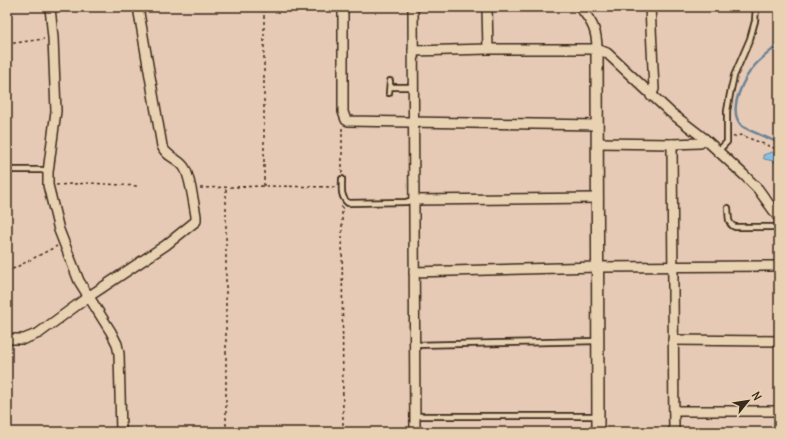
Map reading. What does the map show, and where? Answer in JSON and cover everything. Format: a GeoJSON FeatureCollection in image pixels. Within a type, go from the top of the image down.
{"type":"FeatureCollection","features":[{"type":"Feature","properties":{"kind":"street"},"geometry":{"type":"LineString","coordinates":[[50,7],[54,38],[56,111],[48,172],[48,185],[59,230],[79,281],[117,344],[119,354],[121,432]]}},
{"type":"Feature","properties":{"kind":"street"},"geometry":{"type":"LineString","coordinates":[[7,339],[24,339],[38,333],[88,297],[166,245],[196,220],[188,175],[184,165],[164,150],[138,7]]}},
{"type":"Feature","properties":{"kind":"street"},"geometry":{"type":"LineString","coordinates":[[344,7],[343,112],[346,120],[351,122],[597,125]]}},
{"type":"Feature","properties":{"kind":"street"},"geometry":{"type":"LineString","coordinates":[[413,7],[415,432]]}},
{"type":"Feature","properties":{"kind":"street"},"geometry":{"type":"LineString","coordinates":[[486,7],[488,49]]}},
{"type":"Feature","properties":{"kind":"street"},"geometry":{"type":"LineString","coordinates":[[580,7],[596,30],[597,49],[598,432]]}},
{"type":"Feature","properties":{"kind":"street"},"geometry":{"type":"LineString","coordinates":[[650,7],[654,89],[651,96]]}},
{"type":"Feature","properties":{"kind":"street"},"geometry":{"type":"LineString","coordinates":[[413,51],[597,49],[607,53],[651,96],[705,139],[758,189],[779,218]]}},
{"type":"Feature","properties":{"kind":"street"},"geometry":{"type":"LineString","coordinates":[[597,143],[700,143],[705,139]]}},
{"type":"Feature","properties":{"kind":"street"},"geometry":{"type":"LineString","coordinates":[[672,144],[674,432]]}},
{"type":"Feature","properties":{"kind":"street"},"geometry":{"type":"LineString","coordinates":[[414,200],[598,198]]}},
{"type":"Feature","properties":{"kind":"street"},"geometry":{"type":"LineString","coordinates":[[414,272],[598,267],[779,266]]}},
{"type":"Feature","properties":{"kind":"street"},"geometry":{"type":"LineString","coordinates":[[673,340],[779,341]]}},
{"type":"Feature","properties":{"kind":"street"},"geometry":{"type":"LineString","coordinates":[[674,411],[779,411]]}},
{"type":"Feature","properties":{"kind":"lane"},"geometry":{"type":"LineString","coordinates":[[718,151],[727,142],[727,111],[730,94],[734,76],[750,39],[755,21],[756,7]]}},
{"type":"Feature","properties":{"kind":"lane"},"geometry":{"type":"LineString","coordinates":[[389,94],[390,81]]}},
{"type":"Feature","properties":{"kind":"lane"},"geometry":{"type":"LineString","coordinates":[[390,87],[413,87]]}},
{"type":"Feature","properties":{"kind":"lane"},"geometry":{"type":"LineString","coordinates":[[7,170],[42,170],[48,172]]}},
{"type":"Feature","properties":{"kind":"lane"},"geometry":{"type":"LineString","coordinates":[[342,179],[342,194],[348,202],[406,202],[414,200]]}},
{"type":"Feature","properties":{"kind":"lane"},"geometry":{"type":"LineString","coordinates":[[728,208],[729,222],[735,227],[776,227],[779,225]]}},
{"type":"Feature","properties":{"kind":"lane"},"geometry":{"type":"LineString","coordinates":[[414,345],[598,341]]}},
{"type":"Feature","properties":{"kind":"lane"},"geometry":{"type":"LineString","coordinates":[[415,416],[598,416]]}},
{"type":"Feature","properties":{"kind":"path"},"geometry":{"type":"LineString","coordinates":[[264,7],[264,186]]}},
{"type":"Feature","properties":{"kind":"path"},"geometry":{"type":"LineString","coordinates":[[7,44],[54,38]]}},
{"type":"Feature","properties":{"kind":"path"},"geometry":{"type":"LineString","coordinates":[[342,179],[342,128],[346,120]]}},
{"type":"Feature","properties":{"kind":"path"},"geometry":{"type":"LineString","coordinates":[[727,138],[740,135],[779,150]]}},
{"type":"Feature","properties":{"kind":"path"},"geometry":{"type":"LineString","coordinates":[[48,185],[90,184],[137,186]]}},
{"type":"Feature","properties":{"kind":"path"},"geometry":{"type":"LineString","coordinates":[[190,190],[202,188],[264,186],[342,187]]}},
{"type":"Feature","properties":{"kind":"path"},"geometry":{"type":"LineString","coordinates":[[226,188],[226,432]]}},
{"type":"Feature","properties":{"kind":"path"},"geometry":{"type":"LineString","coordinates":[[343,432],[342,205],[345,200]]}},
{"type":"Feature","properties":{"kind":"path"},"geometry":{"type":"LineString","coordinates":[[7,272],[64,243]]}},
{"type":"Feature","properties":{"kind":"water"},"geometry":{"type":"Polygon","coordinates":[[[772,152],[779,156],[779,168],[774,161],[764,159],[763,155],[772,152]]]}},
{"type":"Feature","properties":{"kind":"waterway"},"geometry":{"type":"LineString","coordinates":[[779,44],[751,70],[742,85],[736,103],[738,120],[742,126],[779,143]]}}]}
